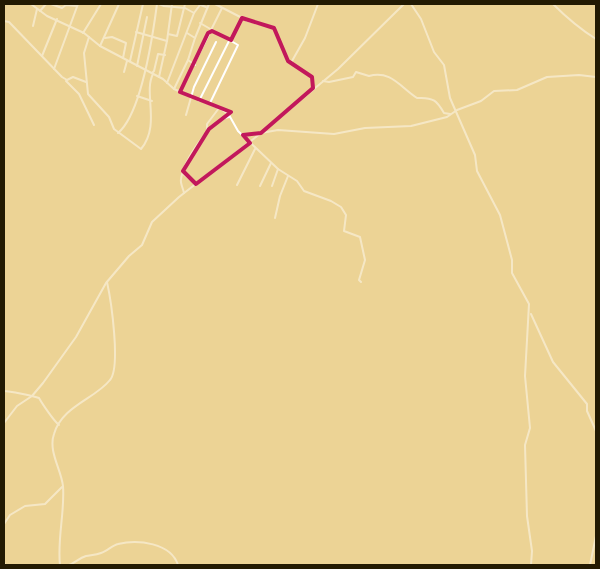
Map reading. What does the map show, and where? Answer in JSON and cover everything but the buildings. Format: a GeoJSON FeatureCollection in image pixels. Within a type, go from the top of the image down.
{"type":"FeatureCollection","features":[{"type":"Feature","properties":{"kind":"street"},"geometry":{"type":"LineString","coordinates":[[31,4],[38,10],[83,32],[100,46],[128,60],[144,71],[159,77],[174,89],[219,108],[230,117],[238,131],[245,135],[255,149],[278,170],[298,181],[304,191],[331,201],[345,212],[343,230],[360,237],[365,257],[358,280],[361,282]]}},
{"type":"Feature","properties":{"kind":"street"},"geometry":{"type":"LineString","coordinates":[[33,26],[38,10],[46,4]]}},
{"type":"Feature","properties":{"kind":"street"},"geometry":{"type":"LineString","coordinates":[[51,4],[62,8],[66,5],[78,4],[54,69]]}},
{"type":"Feature","properties":{"kind":"street"},"geometry":{"type":"LineString","coordinates":[[83,32],[102,4]]}},
{"type":"Feature","properties":{"kind":"street"},"geometry":{"type":"LineString","coordinates":[[100,46],[118,4]]}},
{"type":"Feature","properties":{"kind":"street"},"geometry":{"type":"LineString","coordinates":[[124,72],[143,4]]}},
{"type":"Feature","properties":{"kind":"street"},"geometry":{"type":"LineString","coordinates":[[118,133],[125,124],[143,82],[158,4],[171,8],[184,8],[194,13]]}},
{"type":"Feature","properties":{"kind":"street"},"geometry":{"type":"LineString","coordinates":[[159,77],[165,54],[172,4]]}},
{"type":"Feature","properties":{"kind":"street"},"geometry":{"type":"LineString","coordinates":[[168,34],[177,36],[185,4]]}},
{"type":"Feature","properties":{"kind":"street"},"geometry":{"type":"LineString","coordinates":[[167,83],[199,4],[205,8],[209,4],[214,4],[242,18],[273,27],[288,59],[312,77],[312,90]]}},
{"type":"Feature","properties":{"kind":"street"},"geometry":{"type":"LineString","coordinates":[[174,89],[188,60],[200,23],[209,4]]}},
{"type":"Feature","properties":{"kind":"street"},"geometry":{"type":"LineString","coordinates":[[292,61],[305,38],[318,4]]}},
{"type":"Feature","properties":{"kind":"street"},"geometry":{"type":"LineString","coordinates":[[4,423],[18,406],[29,398],[43,383],[72,343],[107,282],[129,256],[142,245],[152,222],[184,193],[250,143],[323,81],[404,4]]}},
{"type":"Feature","properties":{"kind":"street"},"geometry":{"type":"LineString","coordinates":[[411,4],[421,19],[434,52],[444,65],[450,98],[457,110],[475,156],[477,171],[500,216],[512,260],[512,273],[528,302],[530,312],[553,362],[586,404],[596,431]]}},
{"type":"Feature","properties":{"kind":"street"},"geometry":{"type":"LineString","coordinates":[[553,4],[567,15],[572,23],[596,39]]}},
{"type":"Feature","properties":{"kind":"street"},"geometry":{"type":"LineString","coordinates":[[180,92],[195,66],[208,33],[212,31],[222,8]]}},
{"type":"Feature","properties":{"kind":"street"},"geometry":{"type":"LineString","coordinates":[[137,66],[147,17]]}},
{"type":"Feature","properties":{"kind":"street"},"geometry":{"type":"LineString","coordinates":[[227,46],[242,18]]}},
{"type":"Feature","properties":{"kind":"street"},"geometry":{"type":"LineString","coordinates":[[42,56],[57,19]]}},
{"type":"Feature","properties":{"kind":"street"},"geometry":{"type":"LineString","coordinates":[[4,21],[8,22],[79,94],[94,125]]}},
{"type":"Feature","properties":{"kind":"street"},"geometry":{"type":"LineString","coordinates":[[200,23],[238,45],[210,103],[206,104]]}},
{"type":"Feature","properties":{"kind":"street"},"geometry":{"type":"LineString","coordinates":[[136,32],[167,41]]}},
{"type":"Feature","properties":{"kind":"street"},"geometry":{"type":"LineString","coordinates":[[187,33],[195,38]]}},
{"type":"Feature","properties":{"kind":"street"},"geometry":{"type":"LineString","coordinates":[[200,101],[229,41],[221,36]]}},
{"type":"Feature","properties":{"kind":"street"},"geometry":{"type":"LineString","coordinates":[[89,37],[84,53],[88,94],[109,117],[118,133],[142,148],[149,133],[152,102],[150,82],[158,54],[165,54]]}},
{"type":"Feature","properties":{"kind":"street"},"geometry":{"type":"LineString","coordinates":[[105,38],[112,37],[126,43],[123,58]]}},
{"type":"Feature","properties":{"kind":"street"},"geometry":{"type":"LineString","coordinates":[[186,115],[192,100],[191,96],[216,42]]}},
{"type":"Feature","properties":{"kind":"street"},"geometry":{"type":"LineString","coordinates":[[188,60],[189,63],[195,66]]}},
{"type":"Feature","properties":{"kind":"street"},"geometry":{"type":"LineString","coordinates":[[323,81],[329,82],[353,77],[356,72],[369,76],[382,75],[398,81],[417,98],[424,97],[440,103],[444,113],[451,114]]}},
{"type":"Feature","properties":{"kind":"street"},"geometry":{"type":"LineString","coordinates":[[62,77],[68,80],[73,77],[78,78],[86,82]]}},
{"type":"Feature","properties":{"kind":"street"},"geometry":{"type":"LineString","coordinates":[[245,135],[278,130],[334,134],[358,128],[411,126],[442,119],[457,110],[481,101],[491,92],[517,90],[547,78],[596,77]]}},
{"type":"Feature","properties":{"kind":"street"},"geometry":{"type":"LineString","coordinates":[[136,96],[152,102]]}},
{"type":"Feature","properties":{"kind":"street"},"geometry":{"type":"LineString","coordinates":[[207,131],[207,124],[219,108]]}},
{"type":"Feature","properties":{"kind":"street"},"geometry":{"type":"LineString","coordinates":[[184,193],[180,182],[182,174],[207,131],[223,118],[230,117]]}},
{"type":"Feature","properties":{"kind":"street"},"geometry":{"type":"LineString","coordinates":[[237,185],[255,149]]}},
{"type":"Feature","properties":{"kind":"street"},"geometry":{"type":"LineString","coordinates":[[260,186],[271,163]]}},
{"type":"Feature","properties":{"kind":"street"},"geometry":{"type":"LineString","coordinates":[[272,186],[278,170]]}},
{"type":"Feature","properties":{"kind":"street"},"geometry":{"type":"LineString","coordinates":[[182,174],[196,184]]}},
{"type":"Feature","properties":{"kind":"street"},"geometry":{"type":"LineString","coordinates":[[275,218],[280,196],[288,176]]}},
{"type":"Feature","properties":{"kind":"street"},"geometry":{"type":"LineString","coordinates":[[60,565],[63,486],[52,448],[54,434],[75,405],[107,383],[113,374],[114,334],[107,282]]}},
{"type":"Feature","properties":{"kind":"street"},"geometry":{"type":"LineString","coordinates":[[530,312],[525,353],[530,428],[525,445],[528,516],[532,551],[531,565]]}},
{"type":"Feature","properties":{"kind":"street"},"geometry":{"type":"LineString","coordinates":[[4,391],[10,390],[29,398],[39,398],[54,422],[59,425]]}},
{"type":"Feature","properties":{"kind":"street"},"geometry":{"type":"LineString","coordinates":[[4,524],[10,515],[25,506],[45,504],[63,486]]}},
{"type":"Feature","properties":{"kind":"street"},"geometry":{"type":"LineString","coordinates":[[590,565],[596,536]]}},
{"type":"Feature","properties":{"kind":"street"},"geometry":{"type":"LineString","coordinates":[[69,565],[87,556],[102,553],[118,544],[130,542],[149,543],[168,549],[178,565]]}},
{"type":"Feature","properties":{"kind":"highlighted area"},"geometry":{"type":"Polygon","coordinates":[[[242,18],[274,28],[288,61],[312,77],[313,88],[261,133],[243,135],[250,143],[196,184],[183,171],[209,129],[231,112],[180,92],[208,33],[212,31],[231,40],[242,18]]]}}]}
